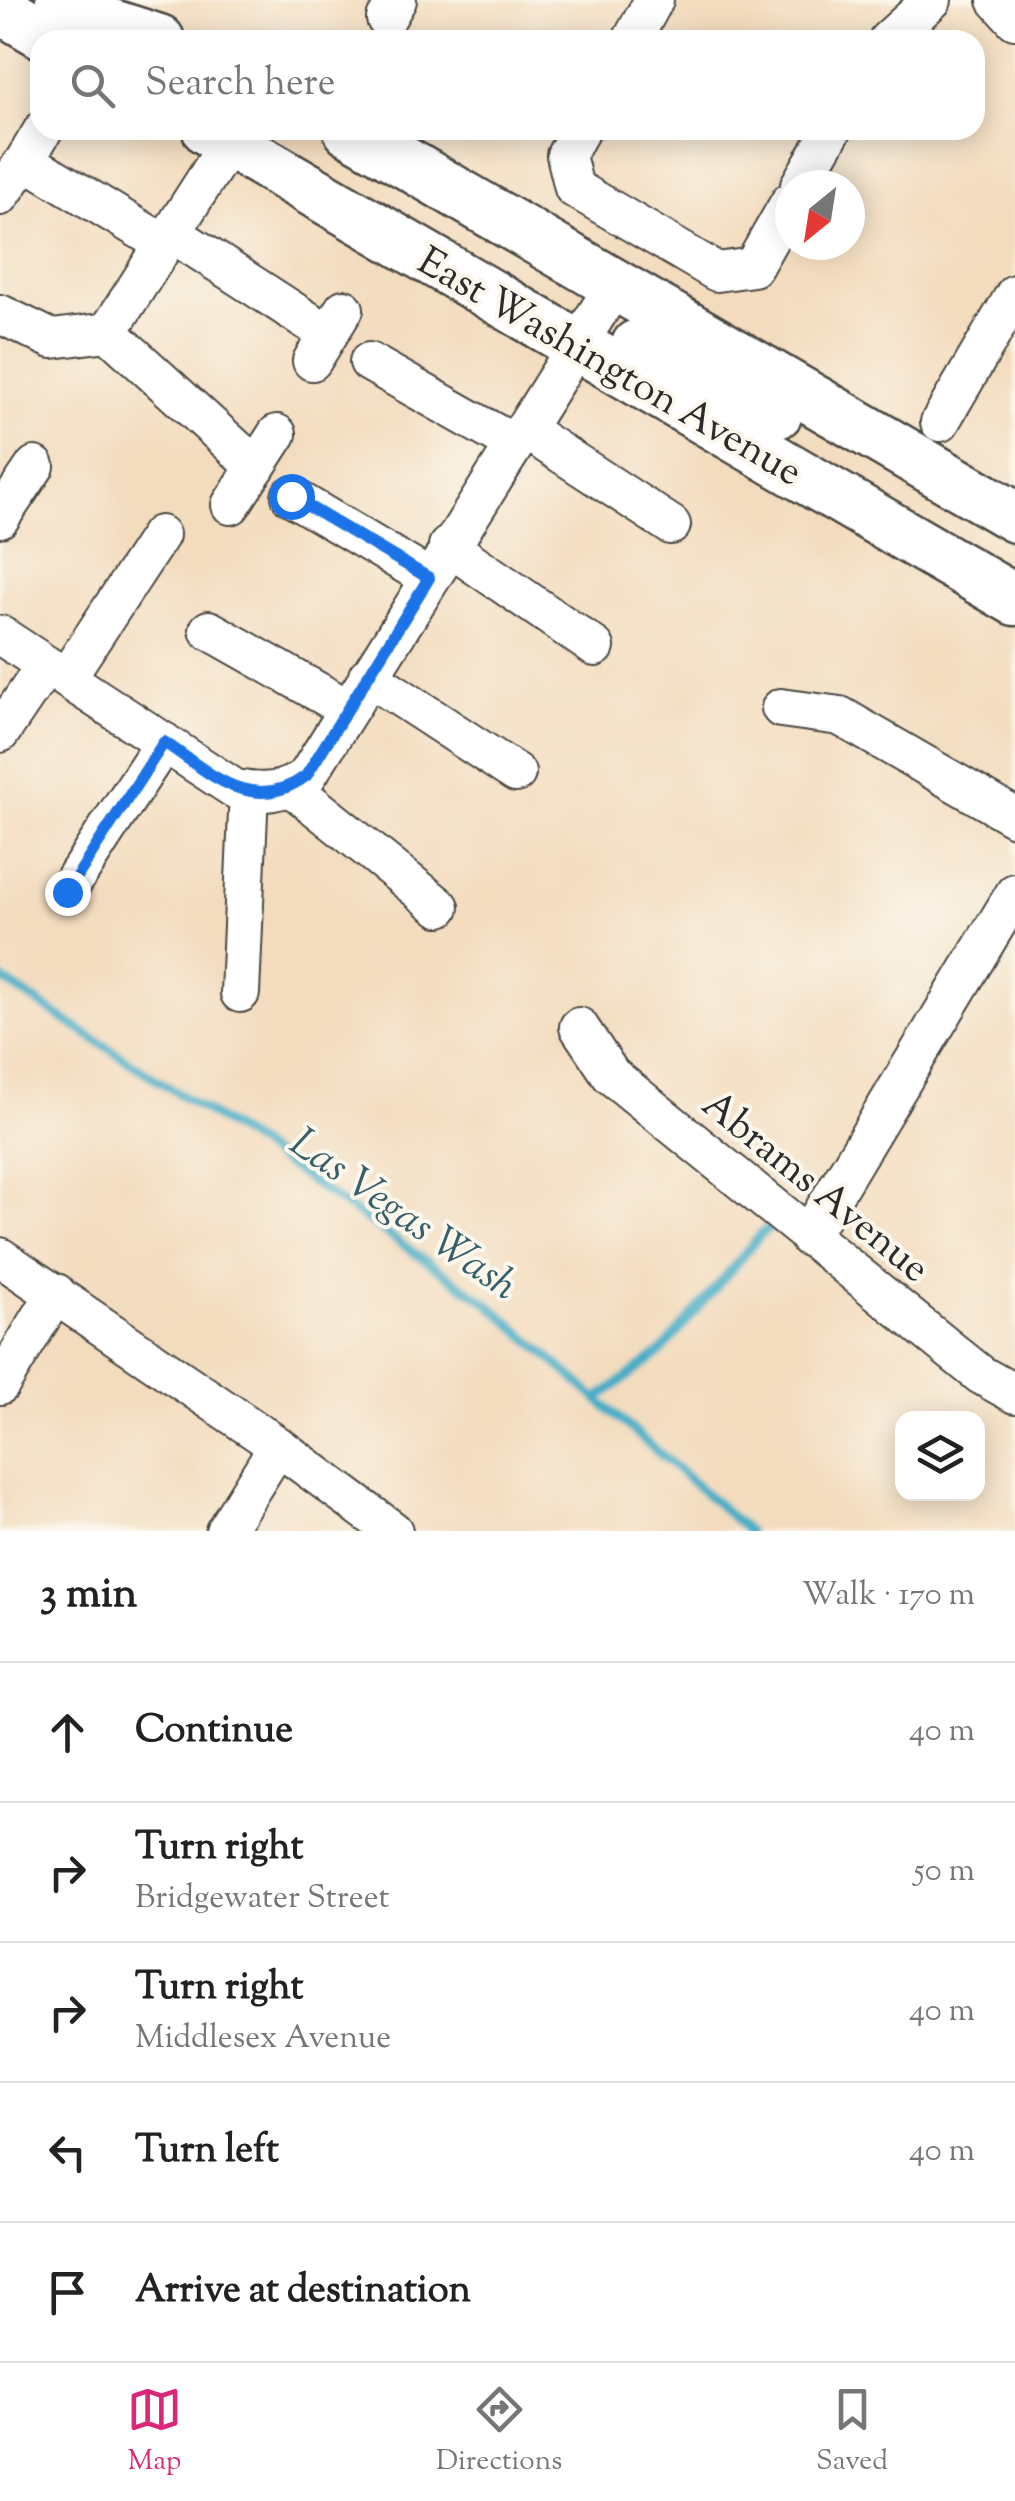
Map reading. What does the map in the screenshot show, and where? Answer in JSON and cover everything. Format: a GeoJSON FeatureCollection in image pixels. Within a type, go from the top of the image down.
{"type":"FeatureCollection","features":[{"type":"Feature","properties":{"kind":"main road"},"geometry":{"type":"LineString","coordinates":[[61,0],[128,30]]}},
{"type":"Feature","properties":{"kind":"main road"},"geometry":{"type":"LineString","coordinates":[[126,0],[177,30]]}},
{"type":"Feature","properties":{"kind":"main road"},"geometry":{"type":"LineString","coordinates":[[0,8],[37,30]]}},
{"type":"Feature","properties":{"kind":"main road","name":"East Washington Avenue"},"geometry":{"type":"LineString","coordinates":[[226,140],[595,317]]}},
{"type":"Feature","properties":{"kind":"main road","name":"East Washington Avenue"},"geometry":{"type":"LineString","coordinates":[[362,140],[595,317],[1015,600]]}},
{"type":"Feature","properties":{"kind":"main road"},"geometry":{"type":"LineString","coordinates":[[595,317],[642,348],[826,437],[929,441],[1015,517]]}},
{"type":"Feature","properties":{"kind":"street"},"geometry":{"type":"LineString","coordinates":[[638,30],[654,0]]}},
{"type":"Feature","properties":{"kind":"street"},"geometry":{"type":"LineString","coordinates":[[899,30],[932,0]]}},
{"type":"Feature","properties":{"kind":"street"},"geometry":{"type":"LineString","coordinates":[[996,0],[1015,20]]}},
{"type":"Feature","properties":{"kind":"street"},"geometry":{"type":"LineString","coordinates":[[108,332],[168,238],[216,140]]}},
{"type":"Feature","properties":{"kind":"street"},"geometry":{"type":"LineString","coordinates":[[574,140],[566,155],[574,188],[717,272],[753,267],[775,228]]}},
{"type":"Feature","properties":{"kind":"street"},"geometry":{"type":"LineString","coordinates":[[809,170],[826,140]]}},
{"type":"Feature","properties":{"kind":"street"},"geometry":{"type":"LineString","coordinates":[[0,196],[34,146],[168,238],[328,335]]}},
{"type":"Feature","properties":{"kind":"street"},"geometry":{"type":"LineString","coordinates":[[929,441],[1015,294]]}},
{"type":"Feature","properties":{"kind":"street"},"geometry":{"type":"LineString","coordinates":[[0,314],[52,339],[108,332],[256,467]]}},
{"type":"Feature","properties":{"kind":"street"},"geometry":{"type":"LineString","coordinates":[[0,634],[234,788],[268,791],[306,776],[595,317]]}},
{"type":"Feature","properties":{"kind":"street"},"geometry":{"type":"LineString","coordinates":[[369,362],[519,436],[672,525]]}},
{"type":"Feature","properties":{"kind":"street"},"geometry":{"type":"LineString","coordinates":[[230,505],[277,434]]}},
{"type":"Feature","properties":{"kind":"street"},"geometry":{"type":"LineString","coordinates":[[0,518],[35,466]]}},
{"type":"Feature","properties":{"kind":"street"},"geometry":{"type":"LineString","coordinates":[[291,496],[439,562],[594,647]]}},
{"type":"Feature","properties":{"kind":"street"},"geometry":{"type":"LineString","coordinates":[[0,733],[56,672],[160,535]]}},
{"type":"Feature","properties":{"kind":"street"},"geometry":{"type":"LineString","coordinates":[[208,630],[348,709]]}},
{"type":"Feature","properties":{"kind":"street"},"geometry":{"type":"LineString","coordinates":[[368,676],[516,773]]}},
{"type":"Feature","properties":{"kind":"street"},"geometry":{"type":"LineString","coordinates":[[782,708],[840,716],[1015,817]]}},
{"type":"Feature","properties":{"kind":"street"},"geometry":{"type":"LineString","coordinates":[[67,892],[164,742]]}},
{"type":"Feature","properties":{"kind":"street"},"geometry":{"type":"LineString","coordinates":[[268,791],[440,907]]}},
{"type":"Feature","properties":{"kind":"street"},"geometry":{"type":"LineString","coordinates":[[240,992],[268,791]]}},
{"type":"Feature","properties":{"kind":"street"},"geometry":{"type":"LineString","coordinates":[[808,1237],[1015,893]]}},
{"type":"Feature","properties":{"kind":"street","name":"Abrams Avenue"},"geometry":{"type":"LineString","coordinates":[[579,1027],[611,1076],[981,1375],[1015,1394]]}},
{"type":"Feature","properties":{"kind":"street"},"geometry":{"type":"LineString","coordinates":[[0,1257],[278,1446],[393,1531]]}},
{"type":"Feature","properties":{"kind":"street"},"geometry":{"type":"LineString","coordinates":[[0,1385],[56,1293]]}},
{"type":"Feature","properties":{"kind":"street"},"geometry":{"type":"LineString","coordinates":[[226,1531],[278,1446]]}},
{"type":"Feature","properties":{"kind":"waterway","name":"Las Vegas Wash"},"geometry":{"type":"LineString","coordinates":[[0,978],[247,1138],[486,1302],[748,1531]]}},
{"type":"Feature","properties":{"kind":"waterway"},"geometry":{"type":"LineString","coordinates":[[597,1399],[661,1352],[763,1232],[777,1224]]}},
{"type":"Feature","properties":{"kind":"route"},"geometry":{"type":"LineString","coordinates":[[67,892],[164,742],[234,788],[264,794],[291,787],[306,776],[429,578],[291,496]]}}]}
